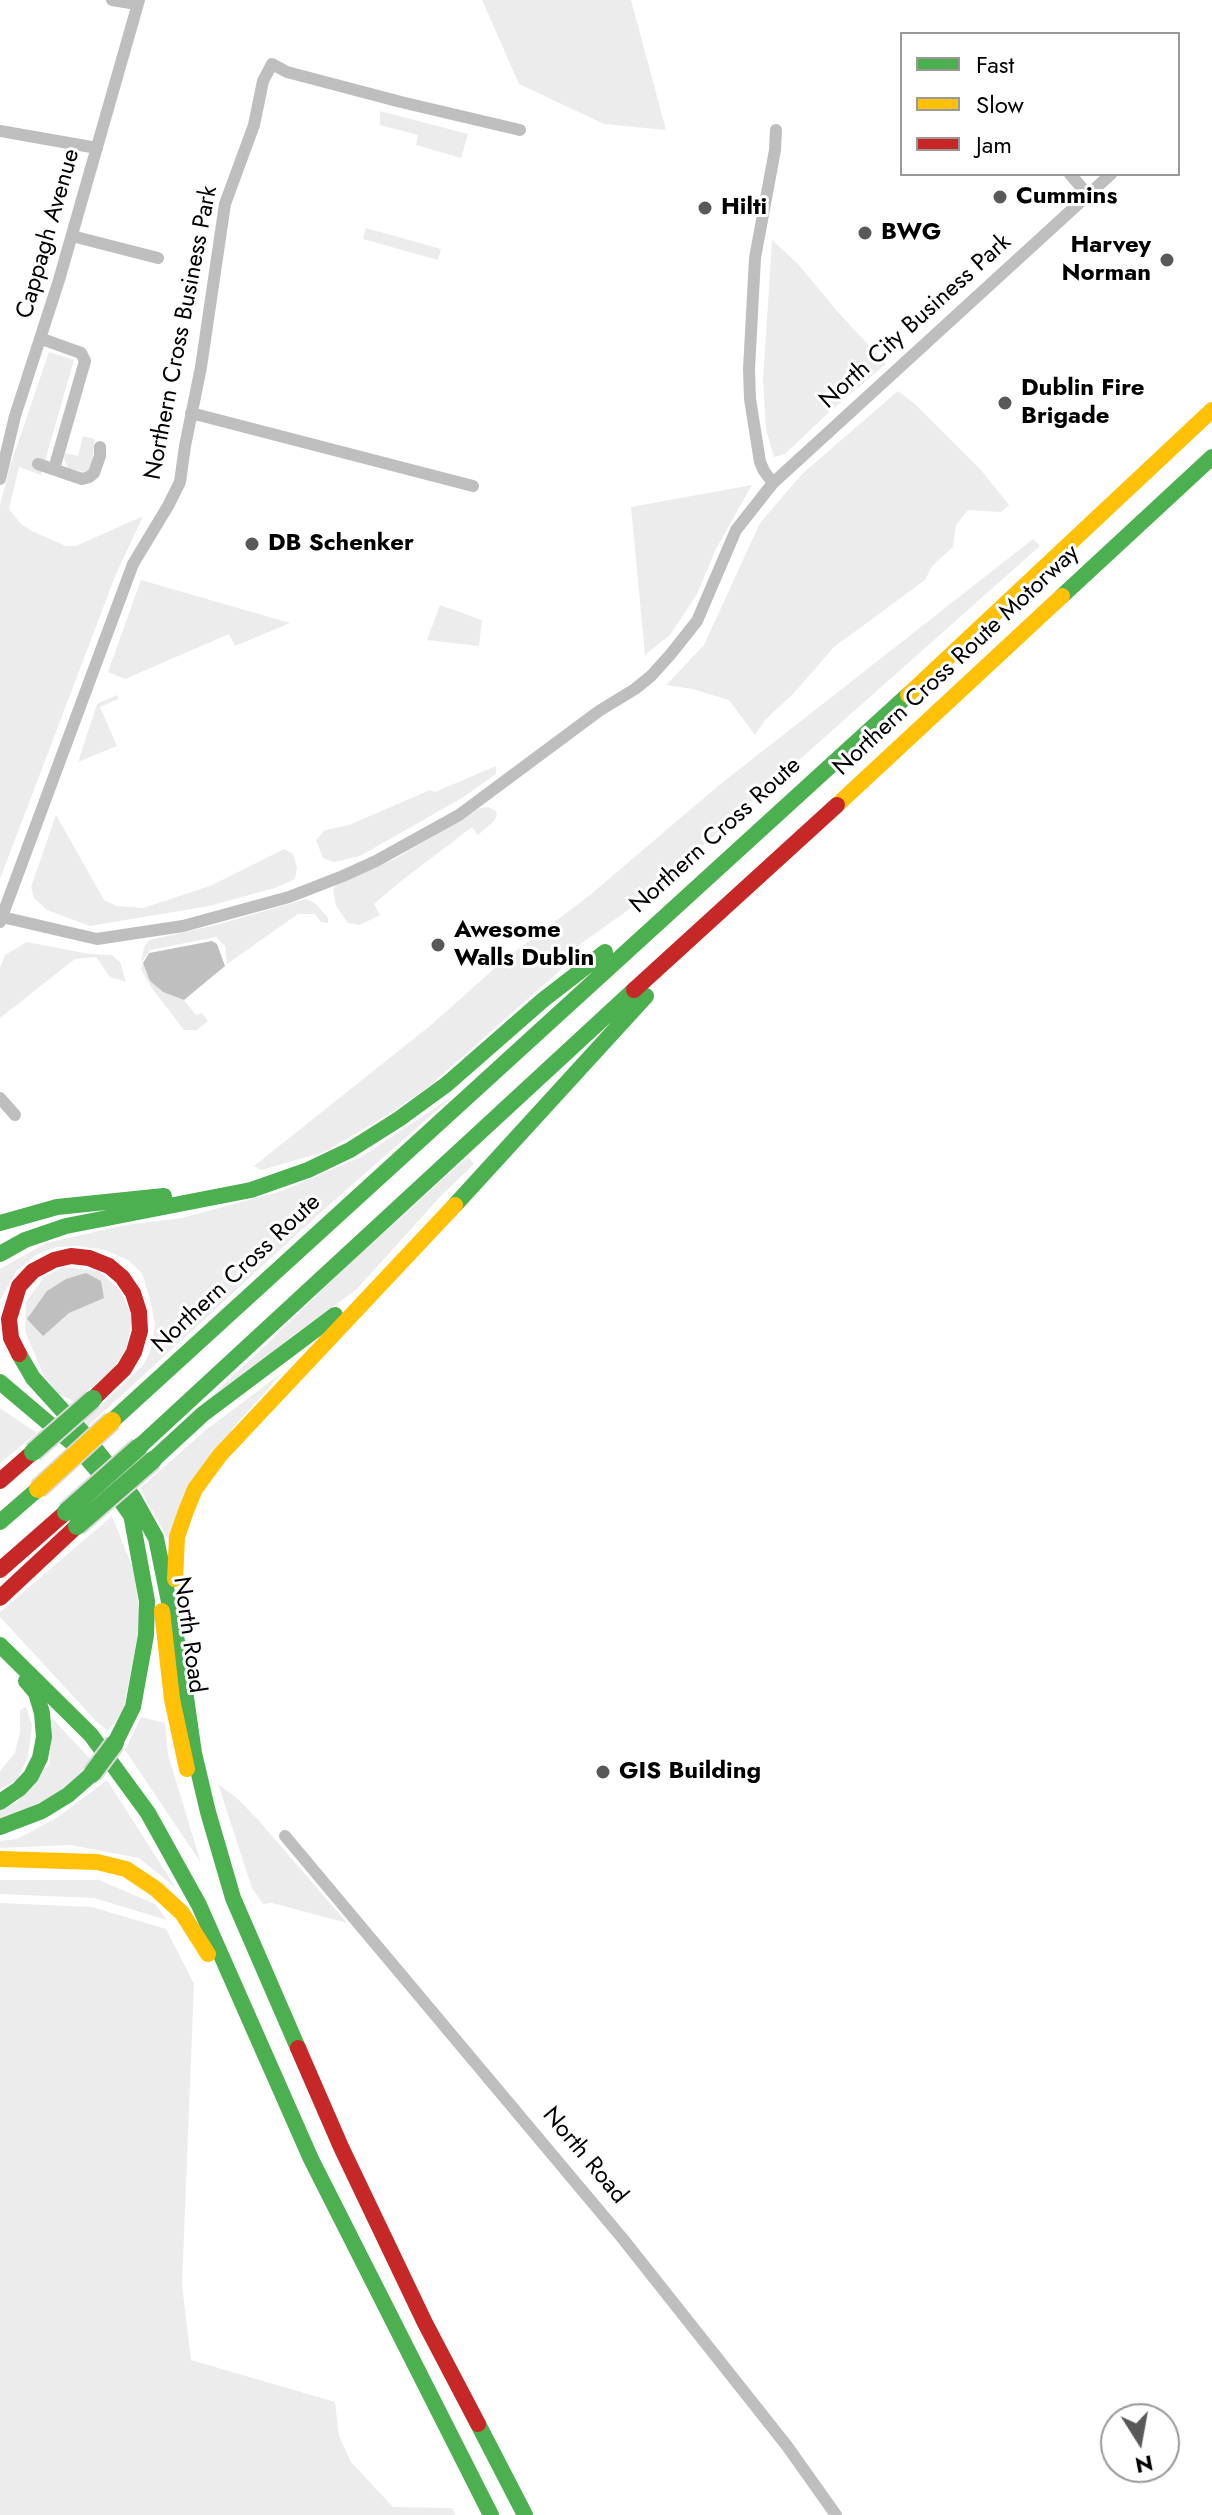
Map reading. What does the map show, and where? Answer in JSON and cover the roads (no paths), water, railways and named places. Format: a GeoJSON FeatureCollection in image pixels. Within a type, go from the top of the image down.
{"type":"FeatureCollection","features":[{"type":"Feature","properties":{"kind":"main road","name":"Northern Cross Route"},"geometry":{"type":"LineString","coordinates":[[0,1522],[859,740],[1212,410]]}},
{"type":"Feature","properties":{"kind":"main road","name":"Northern Cross Route Motorway"},"geometry":{"type":"LineString","coordinates":[[733,901],[1212,457]]}},
{"type":"Feature","properties":{"kind":"main road"},"geometry":{"type":"LineString","coordinates":[[0,1254],[34,1236],[66,1226],[251,1190],[308,1170],[350,1150],[447,1084],[543,1000],[747,839]]}},
{"type":"Feature","properties":{"kind":"main road"},"geometry":{"type":"LineString","coordinates":[[180,1656],[174,1564],[177,1537],[195,1489],[220,1455],[455,1205],[733,901]]}},
{"type":"Feature","properties":{"kind":"main road"},"geometry":{"type":"LineString","coordinates":[[2,1597],[139,1447],[515,1098],[733,901]]}},
{"type":"Feature","properties":{"kind":"main road"},"geometry":{"type":"LineString","coordinates":[[0,1223],[57,1207],[278,1181]]}},
{"type":"Feature","properties":{"kind":"main road"},"geometry":{"type":"LineString","coordinates":[[0,1570],[153,1460],[203,1414],[362,1293],[414,1246]]}},
{"type":"Feature","properties":{"kind":"main road"},"geometry":{"type":"LineString","coordinates":[[0,1481],[33,1452],[93,1399],[124,1369],[134,1352],[140,1331],[139,1312],[133,1293],[122,1277],[109,1266],[89,1258],[71,1256],[54,1260],[33,1271],[19,1286],[13,1301],[9,1319],[11,1338],[33,1378],[55,1403],[83,1433],[156,1538],[180,1656],[194,1753],[233,1898],[341,2147],[425,2323],[525,2515]]}},
{"type":"Feature","properties":{"kind":"main road","name":"North Road"},"geometry":{"type":"LineString","coordinates":[[0,1382],[78,1448],[132,1506],[159,1579],[172,1699],[199,1819],[233,1898]]}},
{"type":"Feature","properties":{"kind":"main road"},"geometry":{"type":"LineString","coordinates":[[0,1827],[42,1811],[68,1795],[92,1774],[115,1743],[133,1707],[146,1635],[147,1601],[132,1506]]}},
{"type":"Feature","properties":{"kind":"main road"},"geometry":{"type":"LineString","coordinates":[[0,1645],[36,1693],[44,1737],[40,1758],[31,1776],[0,1802]]}},
{"type":"Feature","properties":{"kind":"main road"},"geometry":{"type":"LineString","coordinates":[[0,1645],[91,1735],[148,1813],[199,1905],[302,2138],[394,2327],[491,2515]]}},
{"type":"Feature","properties":{"kind":"main road"},"geometry":{"type":"LineString","coordinates":[[0,1859],[97,1862],[126,1869],[156,1889],[182,1913],[204,1946],[259,2062],[302,2138]]}},
{"type":"Feature","properties":{"kind":"street"},"geometry":{"type":"LineString","coordinates":[[112,0],[138,2]]}},
{"type":"Feature","properties":{"kind":"street","name":"Cappagh Avenue"},"geometry":{"type":"LineString","coordinates":[[0,479],[15,416],[42,339],[138,2]]}},
{"type":"Feature","properties":{"kind":"street","name":"Northern Cross Business Park"},"geometry":{"type":"LineString","coordinates":[[1,920],[136,558],[180,482],[225,204],[254,125],[263,81],[272,64],[287,72],[520,130]]}},
{"type":"Feature","properties":{"kind":"street"},"geometry":{"type":"LineString","coordinates":[[773,483],[760,462],[750,399],[749,369],[755,258],[776,130]]}},
{"type":"Feature","properties":{"kind":"street"},"geometry":{"type":"LineString","coordinates":[[0,131],[97,148]]}},
{"type":"Feature","properties":{"kind":"street"},"geometry":{"type":"LineString","coordinates":[[1072,176],[1088,195]]}},
{"type":"Feature","properties":{"kind":"street","name":"North City Business Park"},"geometry":{"type":"LineString","coordinates":[[1,920],[87,937],[113,938],[183,926],[318,886],[376,861],[459,815],[599,711],[635,689],[658,669],[697,621],[736,530],[773,483],[1109,176]]}},
{"type":"Feature","properties":{"kind":"street"},"geometry":{"type":"LineString","coordinates":[[72,236],[158,258]]}},
{"type":"Feature","properties":{"kind":"street"},"geometry":{"type":"LineString","coordinates":[[42,339],[81,353],[85,361],[54,469]]}},
{"type":"Feature","properties":{"kind":"street"},"geometry":{"type":"LineString","coordinates":[[191,413],[473,486]]}},
{"type":"Feature","properties":{"kind":"street"},"geometry":{"type":"LineString","coordinates":[[0,414],[15,416]]}},
{"type":"Feature","properties":{"kind":"street"},"geometry":{"type":"LineString","coordinates":[[38,464],[82,479],[94,473],[100,447]]}},
{"type":"Feature","properties":{"kind":"street"},"geometry":{"type":"LineString","coordinates":[[0,1098],[15,1115]]}},
{"type":"Feature","properties":{"kind":"street","name":"North Road"},"geometry":{"type":"LineString","coordinates":[[285,1836],[632,2251],[787,2446],[836,2515]]}},
{"type":"Feature","properties":{"kind":"place","name":"Cummins"},"geometry":{"type":"Point","coordinates":[1000,197]}},
{"type":"Feature","properties":{"kind":"place","name":"Hilti"},"geometry":{"type":"Point","coordinates":[705,208]}},
{"type":"Feature","properties":{"kind":"place","name":"BWG"},"geometry":{"type":"Point","coordinates":[865,233]}},
{"type":"Feature","properties":{"kind":"place","name":"Harvey Norman"},"geometry":{"type":"Point","coordinates":[1167,260]}},
{"type":"Feature","properties":{"kind":"place","name":"Dublin Fire Brigade"},"geometry":{"type":"Point","coordinates":[1005,403]}},
{"type":"Feature","properties":{"kind":"place","name":"DB Schenker"},"geometry":{"type":"Point","coordinates":[252,544]}},
{"type":"Feature","properties":{"kind":"place","name":"Awesome Walls Dublin"},"geometry":{"type":"Point","coordinates":[438,945]}},
{"type":"Feature","properties":{"kind":"place","name":"GIS Building"},"geometry":{"type":"Point","coordinates":[603,1772]}}]}
